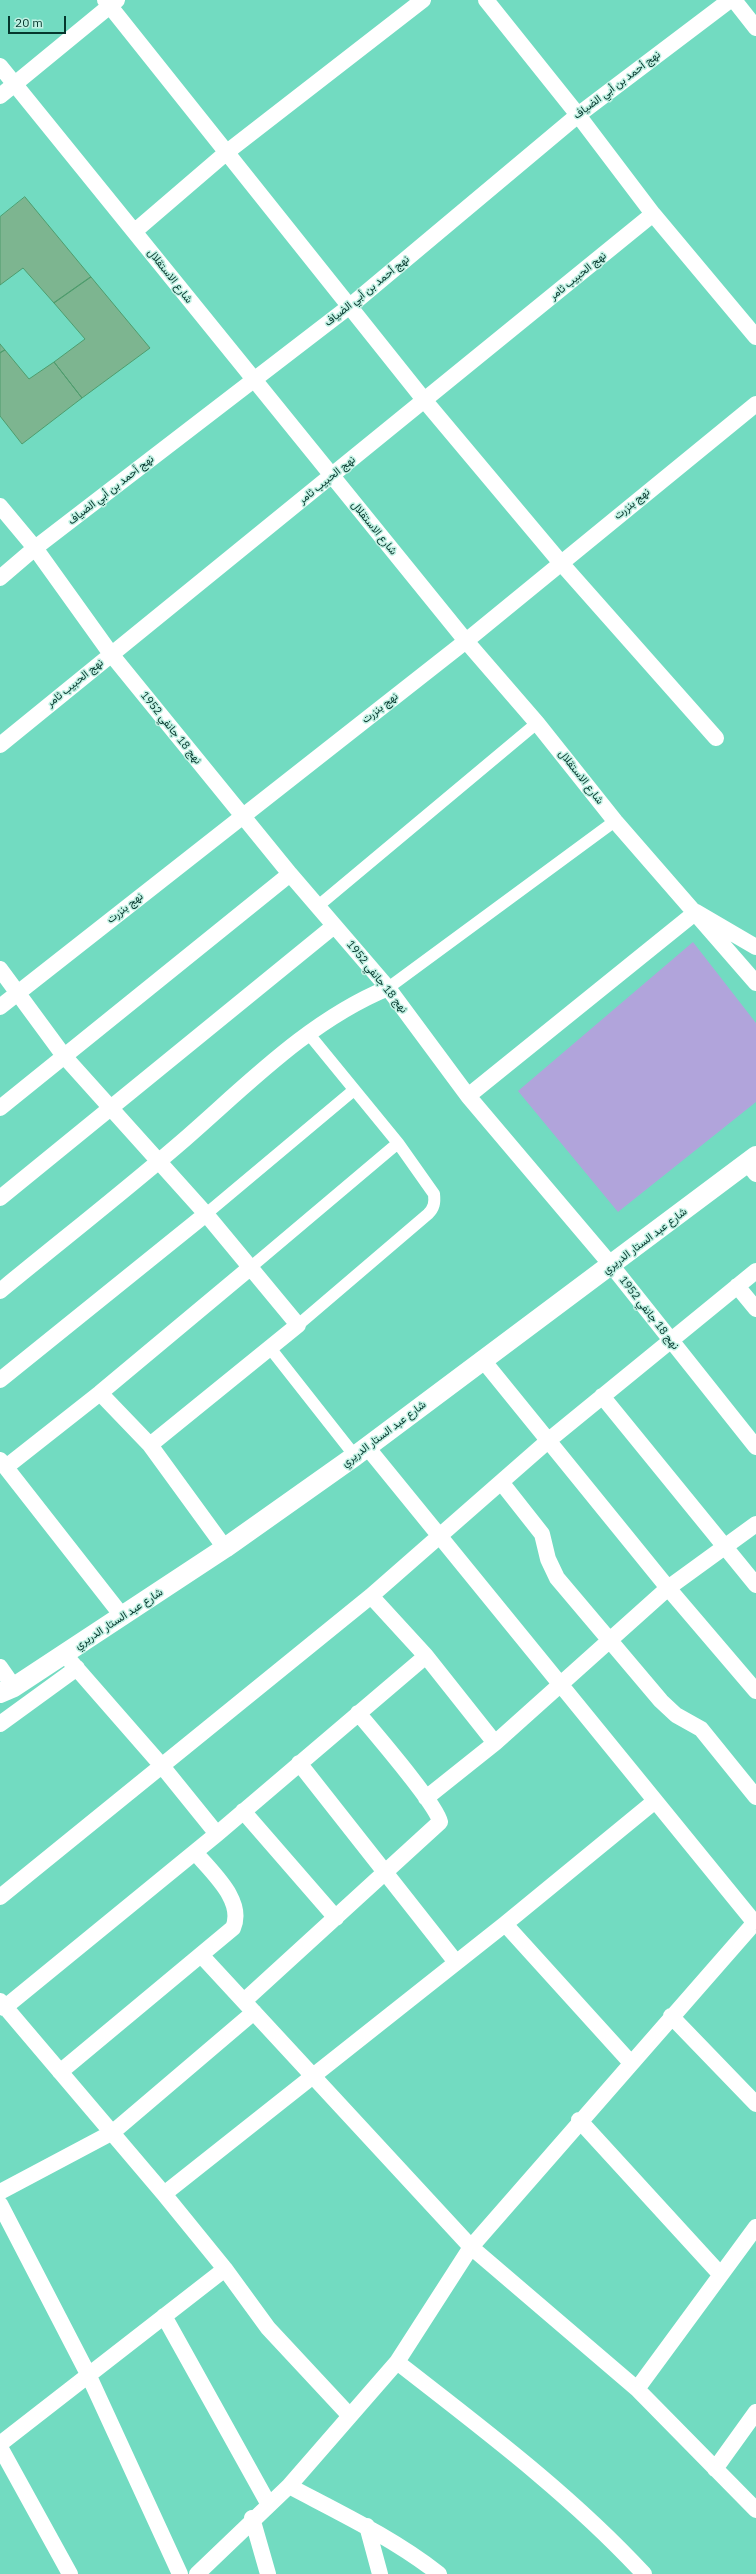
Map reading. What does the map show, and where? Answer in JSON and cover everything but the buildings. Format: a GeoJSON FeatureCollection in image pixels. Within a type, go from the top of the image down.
{"type":"FeatureCollection","features":[{"type":"Feature","properties":{"kind":"street"},"geometry":{"type":"LineString","coordinates":[[135,231],[227,152],[423,0]]}},
{"type":"Feature","properties":{"kind":"street"},"geometry":{"type":"LineString","coordinates":[[486,0],[578,114],[653,214],[756,337]]}},
{"type":"Feature","properties":{"kind":"street","name":"نهج أحمد بن أبي الضياف"},"geometry":{"type":"LineString","coordinates":[[0,578],[35,548],[350,306],[578,114],[730,0]]}},
{"type":"Feature","properties":{"kind":"street"},"geometry":{"type":"LineString","coordinates":[[734,0],[756,28]]}},
{"type":"Feature","properties":{"kind":"street"},"geometry":{"type":"LineString","coordinates":[[0,96],[111,2],[227,152],[425,401],[560,563],[716,738]]}},
{"type":"Feature","properties":{"kind":"street","name":"شارع الاستقلال"},"geometry":{"type":"LineString","coordinates":[[0,66],[466,641],[537,723],[615,821],[696,912],[756,983]]}},
{"type":"Feature","properties":{"kind":"street","name":"نهج الحبيب ثامر"},"geometry":{"type":"LineString","coordinates":[[0,745],[425,401],[653,214]]}},
{"type":"Feature","properties":{"kind":"street","name":"نهج بنزرت"},"geometry":{"type":"LineString","coordinates":[[0,1007],[466,641],[756,404]]}},
{"type":"Feature","properties":{"kind":"street","name":"نهج 18 جانفي 1952"},"geometry":{"type":"LineString","coordinates":[[0,506],[35,548],[111,654],[290,874],[388,988],[468,1096],[612,1266],[756,1447]]}},
{"type":"Feature","properties":{"kind":"street"},"geometry":{"type":"LineString","coordinates":[[318,906],[537,723]]}},
{"type":"Feature","properties":{"kind":"street"},"geometry":{"type":"LineString","coordinates":[[0,1291],[159,1161],[308,1033],[364,998],[388,988],[615,821]]}},
{"type":"Feature","properties":{"kind":"street"},"geometry":{"type":"LineString","coordinates":[[0,1108],[290,874]]}},
{"type":"Feature","properties":{"kind":"street"},"geometry":{"type":"LineString","coordinates":[[468,1096],[696,912],[756,947]]}},
{"type":"Feature","properties":{"kind":"street"},"geometry":{"type":"LineString","coordinates":[[0,1198],[334,926]]}},
{"type":"Feature","properties":{"kind":"street"},"geometry":{"type":"LineString","coordinates":[[0,969],[64,1056],[112,1107],[206,1214],[298,1324]]}},
{"type":"Feature","properties":{"kind":"street"},"geometry":{"type":"LineString","coordinates":[[150,1445],[270,1348],[434,1209],[434,1194],[398,1143],[308,1033]]}},
{"type":"Feature","properties":{"kind":"street"},"geometry":{"type":"LineString","coordinates":[[0,1380],[206,1214],[354,1090]]}},
{"type":"Feature","properties":{"kind":"street"},"geometry":{"type":"LineString","coordinates":[[123,1617],[3,1464],[100,1393],[398,1143]]}},
{"type":"Feature","properties":{"kind":"street","name":"شارع عبد الستار الدريري"},"geometry":{"type":"LineString","coordinates":[[7,1690],[71,1661],[123,1617],[225,1548],[361,1452],[482,1359],[753,1165]]}},
{"type":"Feature","properties":{"kind":"street"},"geometry":{"type":"LineString","coordinates":[[0,1897],[371,1596],[549,1440],[671,1342],[756,1271]]}},
{"type":"Feature","properties":{"kind":"street"},"geometry":{"type":"LineString","coordinates":[[737,1286],[756,1309]]}},
{"type":"Feature","properties":{"kind":"street"},"geometry":{"type":"LineString","coordinates":[[197,2574],[252,2518],[289,2486],[397,2362],[470,2247],[579,2120],[755,1921],[439,1536],[361,1452],[270,1348]]}},
{"type":"Feature","properties":{"kind":"street"},"geometry":{"type":"LineString","coordinates":[[482,1359],[668,1588],[756,1691]]}},
{"type":"Feature","properties":{"kind":"street"},"geometry":{"type":"LineString","coordinates":[[100,1393],[150,1445],[225,1548]]}},
{"type":"Feature","properties":{"kind":"street"},"geometry":{"type":"LineString","coordinates":[[602,1396],[756,1585]]}},
{"type":"Feature","properties":{"kind":"street"},"geometry":{"type":"LineString","coordinates":[[502,1482],[542,1534],[548,1559],[557,1578],[661,1701],[676,1715],[701,1730],[710,1739],[756,1797]]}},
{"type":"Feature","properties":{"kind":"street"},"geometry":{"type":"LineString","coordinates":[[426,1798],[495,1743],[610,1642],[668,1588],[756,1524]]}},
{"type":"Feature","properties":{"kind":"street"},"geometry":{"type":"LineString","coordinates":[[371,1596],[426,1656],[495,1743]]}},
{"type":"Feature","properties":{"kind":"street"},"geometry":{"type":"LineString","coordinates":[[350,2416],[268,2328],[225,2269],[113,2132],[2,2005],[217,1834],[426,1656]]}},
{"type":"Feature","properties":{"kind":"street"},"geometry":{"type":"LineString","coordinates":[[0,1724],[71,1661],[162,1766],[217,1834]]}},
{"type":"Feature","properties":{"kind":"street"},"geometry":{"type":"LineString","coordinates":[[0,1667],[7,1690]]}},
{"type":"Feature","properties":{"kind":"street"},"geometry":{"type":"LineString","coordinates":[[0,2192],[113,2132],[249,2007],[336,1918],[439,1825],[439,1814],[358,1713]]}},
{"type":"Feature","properties":{"kind":"street"},"geometry":{"type":"LineString","coordinates":[[299,1763],[455,1961]]}},
{"type":"Feature","properties":{"kind":"street"},"geometry":{"type":"LineString","coordinates":[[164,2194],[455,1961],[505,1924],[655,1801]]}},
{"type":"Feature","properties":{"kind":"street"},"geometry":{"type":"LineString","coordinates":[[243,1812],[336,1918]]}},
{"type":"Feature","properties":{"kind":"street"},"geometry":{"type":"LineString","coordinates":[[60,2072],[233,1928],[237,1915],[230,1897],[195,1852]]}},
{"type":"Feature","properties":{"kind":"street"},"geometry":{"type":"LineString","coordinates":[[505,1924],[631,2063]]}},
{"type":"Feature","properties":{"kind":"street"},"geometry":{"type":"LineString","coordinates":[[201,1955],[470,2247],[637,2390],[756,2510]]}},
{"type":"Feature","properties":{"kind":"street"},"geometry":{"type":"LineString","coordinates":[[671,2016],[756,2104]]}},
{"type":"Feature","properties":{"kind":"street"},"geometry":{"type":"LineString","coordinates":[[579,2120],[720,2274]]}},
{"type":"Feature","properties":{"kind":"street"},"geometry":{"type":"LineString","coordinates":[[0,2204],[88,2374],[180,2574]]}},
{"type":"Feature","properties":{"kind":"street"},"geometry":{"type":"LineString","coordinates":[[637,2390],[720,2274],[756,2227]]}},
{"type":"Feature","properties":{"kind":"street"},"geometry":{"type":"LineString","coordinates":[[0,2444],[88,2374],[225,2269]]}},
{"type":"Feature","properties":{"kind":"street"},"geometry":{"type":"LineString","coordinates":[[164,2316],[268,2503]]}},
{"type":"Feature","properties":{"kind":"street"},"geometry":{"type":"LineString","coordinates":[[397,2362],[531,2466],[614,2542],[644,2574]]}},
{"type":"Feature","properties":{"kind":"street"},"geometry":{"type":"LineString","coordinates":[[715,2469],[756,2412]]}},
{"type":"Feature","properties":{"kind":"street"},"geometry":{"type":"LineString","coordinates":[[0,2447],[70,2574]]}},
{"type":"Feature","properties":{"kind":"street"},"geometry":{"type":"LineString","coordinates":[[289,2486],[367,2526],[414,2555],[439,2574]]}},
{"type":"Feature","properties":{"kind":"street"},"geometry":{"type":"LineString","coordinates":[[252,2518],[268,2574]]}},
{"type":"Feature","properties":{"kind":"street"},"geometry":{"type":"LineString","coordinates":[[367,2526],[380,2574]]}},
{"type":"Feature","properties":{"kind":"shaded area"},"geometry":{"type":"Polygon","coordinates":[[[693,942],[756,1023],[756,1102],[618,1212],[518,1091],[693,942]]]}}]}
